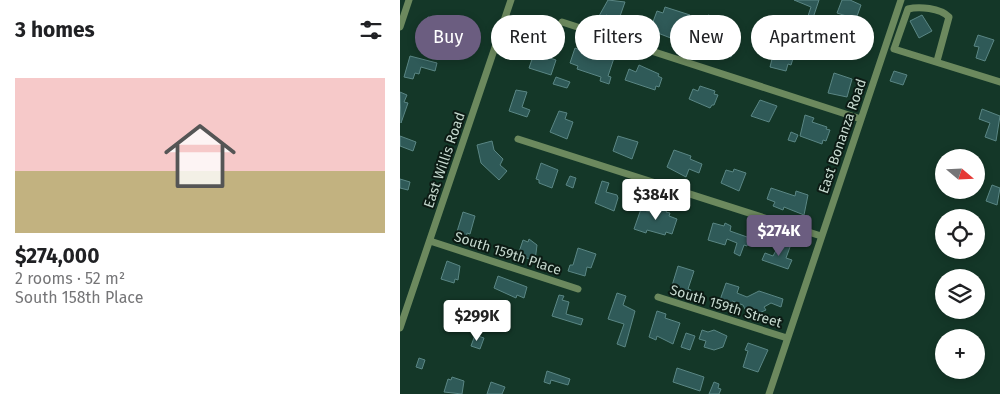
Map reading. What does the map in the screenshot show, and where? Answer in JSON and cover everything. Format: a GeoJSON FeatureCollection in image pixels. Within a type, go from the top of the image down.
{"type":"FeatureCollection","features":[{"type":"Feature","properties":{"kind":"street"},"geometry":{"type":"LineString","coordinates":[[400,28],[409,0]]}},
{"type":"Feature","properties":{"kind":"street","name":"East Willis Road"},"geometry":{"type":"LineString","coordinates":[[400,328],[511,0]]}},
{"type":"Feature","properties":{"kind":"street","name":"East Bonanza Road"},"geometry":{"type":"LineString","coordinates":[[769,394],[901,0]]}},
{"type":"Feature","properties":{"kind":"street"},"geometry":{"type":"LineString","coordinates":[[938,62],[948,17],[945,13],[934,10],[914,7],[908,9],[894,49],[1000,82]]}},
{"type":"Feature","properties":{"kind":"street"},"geometry":{"type":"LineString","coordinates":[[565,23],[860,119]]}},
{"type":"Feature","properties":{"kind":"street"},"geometry":{"type":"LineString","coordinates":[[518,140],[821,236]]}},
{"type":"Feature","properties":{"kind":"street","name":"South 159th Place"},"geometry":{"type":"LineString","coordinates":[[430,241],[578,289]]}},
{"type":"Feature","properties":{"kind":"street","name":"South 159th Street"},"geometry":{"type":"LineString","coordinates":[[658,297],[787,338]]}},
{"type":"Feature","properties":{"kind":"building"},"geometry":{"type":"Polygon","coordinates":[[[608,0],[625,2],[620,15],[600,15],[608,0]]]}},
{"type":"Feature","properties":{"kind":"building"},"geometry":{"type":"Polygon","coordinates":[[[794,0],[819,0],[814,15],[808,15],[811,7],[794,0]]]}},
{"type":"Feature","properties":{"kind":"building"},"geometry":{"type":"Polygon","coordinates":[[[842,0],[850,0],[861,5],[857,15],[837,13],[842,0]]]}},
{"type":"Feature","properties":{"kind":"building"},"geometry":{"type":"Polygon","coordinates":[[[665,7],[690,15],[670,15],[670,38],[660,34],[660,15],[656,15],[657,11],[663,13],[665,7]]]}},
{"type":"Feature","properties":{"kind":"building"},"geometry":{"type":"Polygon","coordinates":[[[922,15],[932,31],[919,38],[910,21],[922,15]]]}},
{"type":"Feature","properties":{"kind":"building"},"geometry":{"type":"Polygon","coordinates":[[[978,35],[994,40],[985,61],[976,58],[979,47],[974,46],[978,35]]]}},
{"type":"Feature","properties":{"kind":"building"},"geometry":{"type":"Polygon","coordinates":[[[575,48],[575,60],[613,60],[608,76],[611,77],[609,84],[600,81],[601,77],[577,69],[578,66],[570,63],[575,48]]]}},
{"type":"Feature","properties":{"kind":"building"},"geometry":{"type":"Polygon","coordinates":[[[410,56],[415,57],[415,60],[437,63],[435,71],[421,67],[419,74],[415,73],[413,79],[404,77],[410,56]]]}},
{"type":"Feature","properties":{"kind":"building"},"geometry":{"type":"Polygon","coordinates":[[[532,60],[556,60],[551,75],[529,68],[532,60]]]}},
{"type":"Feature","properties":{"kind":"building"},"geometry":{"type":"Polygon","coordinates":[[[772,60],[793,60],[791,65],[788,64],[786,71],[770,67],[772,60]]]}},
{"type":"Feature","properties":{"kind":"building"},"geometry":{"type":"Polygon","coordinates":[[[639,65],[659,74],[658,76],[662,78],[659,87],[656,86],[655,90],[625,80],[629,69],[636,72],[639,65]]]}},
{"type":"Feature","properties":{"kind":"building"},"geometry":{"type":"Polygon","coordinates":[[[894,71],[907,75],[903,85],[890,81],[894,71]]]}},
{"type":"Feature","properties":{"kind":"building"},"geometry":{"type":"Polygon","coordinates":[[[834,73],[852,79],[847,97],[828,93],[834,73]]]}},
{"type":"Feature","properties":{"kind":"building"},"geometry":{"type":"Polygon","coordinates":[[[556,77],[570,82],[567,88],[553,84],[556,77]]]}},
{"type":"Feature","properties":{"kind":"building"},"geometry":{"type":"Polygon","coordinates":[[[700,86],[715,91],[714,94],[718,95],[714,105],[710,108],[689,99],[693,89],[698,91],[700,86]]]}},
{"type":"Feature","properties":{"kind":"building"},"geometry":{"type":"Polygon","coordinates":[[[516,90],[527,92],[522,107],[530,110],[527,117],[509,111],[516,90]]]}},
{"type":"Feature","properties":{"kind":"building"},"geometry":{"type":"Polygon","coordinates":[[[400,92],[407,95],[404,102],[408,103],[401,123],[400,92]]]}},
{"type":"Feature","properties":{"kind":"building"},"geometry":{"type":"Polygon","coordinates":[[[760,100],[777,106],[769,122],[751,116],[760,100]]]}},
{"type":"Feature","properties":{"kind":"building"},"geometry":{"type":"Polygon","coordinates":[[[982,109],[1000,116],[996,141],[985,137],[990,123],[979,119],[982,109]]]}},
{"type":"Feature","properties":{"kind":"building"},"geometry":{"type":"Polygon","coordinates":[[[559,111],[567,113],[565,119],[573,122],[567,139],[550,132],[559,111]]]}},
{"type":"Feature","properties":{"kind":"building"},"geometry":{"type":"Polygon","coordinates":[[[805,115],[814,118],[812,122],[827,127],[826,129],[830,130],[826,141],[823,140],[822,144],[800,136],[805,115]]]}},
{"type":"Feature","properties":{"kind":"building"},"geometry":{"type":"Polygon","coordinates":[[[791,132],[798,135],[795,142],[788,140],[791,132]]]}},
{"type":"Feature","properties":{"kind":"building"},"geometry":{"type":"Polygon","coordinates":[[[400,136],[416,142],[413,151],[400,146],[400,136]]]}},
{"type":"Feature","properties":{"kind":"building"},"geometry":{"type":"Polygon","coordinates":[[[618,136],[638,142],[632,159],[613,151],[618,136]]]}},
{"type":"Feature","properties":{"kind":"building"},"geometry":{"type":"Polygon","coordinates":[[[492,141],[494,150],[503,159],[500,165],[507,171],[499,180],[481,163],[477,145],[492,141]]]}},
{"type":"Feature","properties":{"kind":"building"},"geometry":{"type":"Polygon","coordinates":[[[674,150],[691,156],[690,159],[702,164],[699,173],[689,169],[686,177],[667,167],[674,150]]]}},
{"type":"Feature","properties":{"kind":"building"},"geometry":{"type":"Polygon","coordinates":[[[541,163],[558,170],[552,188],[539,183],[539,180],[536,179],[541,163]]]}},
{"type":"Feature","properties":{"kind":"building"},"geometry":{"type":"Polygon","coordinates":[[[734,169],[746,173],[739,191],[721,183],[726,170],[733,172],[734,169]]]}},
{"type":"Feature","properties":{"kind":"building"},"geometry":{"type":"Polygon","coordinates":[[[570,176],[576,178],[573,188],[566,185],[570,176]]]}},
{"type":"Feature","properties":{"kind":"building"},"geometry":{"type":"Polygon","coordinates":[[[400,179],[410,182],[408,190],[400,188],[400,179]]]}},
{"type":"Feature","properties":{"kind":"building"},"geometry":{"type":"Polygon","coordinates":[[[602,181],[609,183],[606,192],[617,195],[618,198],[614,211],[595,203],[602,181]]]}},
{"type":"Feature","properties":{"kind":"building"},"geometry":{"type":"Polygon","coordinates":[[[992,185],[1000,188],[997,205],[986,201],[992,185]]]}},
{"type":"Feature","properties":{"kind":"building"},"geometry":{"type":"Polygon","coordinates":[[[771,188],[795,196],[796,191],[808,195],[804,215],[784,207],[783,210],[773,206],[775,202],[767,199],[771,188]]]}},
{"type":"Feature","properties":{"kind":"building"},"geometry":{"type":"Polygon","coordinates":[[[657,203],[668,207],[666,212],[670,213],[669,216],[677,219],[672,234],[666,232],[665,235],[647,230],[646,233],[634,229],[641,209],[653,213],[657,203]]]}},
{"type":"Feature","properties":{"kind":"building"},"geometry":{"type":"Polygon","coordinates":[[[463,212],[475,216],[470,234],[467,233],[466,238],[456,235],[463,212]]]}},
{"type":"Feature","properties":{"kind":"building"},"geometry":{"type":"Polygon","coordinates":[[[713,223],[724,226],[725,223],[731,226],[730,231],[750,238],[747,246],[744,245],[740,256],[734,253],[737,243],[727,239],[725,245],[708,240],[713,223]]]}},
{"type":"Feature","properties":{"kind":"building"},"geometry":{"type":"Polygon","coordinates":[[[529,239],[537,245],[535,261],[518,255],[523,240],[528,242],[529,239]]]}},
{"type":"Feature","properties":{"kind":"building"},"geometry":{"type":"Polygon","coordinates":[[[780,243],[790,247],[786,258],[792,260],[788,269],[762,260],[765,253],[773,256],[780,243]]]}},
{"type":"Feature","properties":{"kind":"building"},"geometry":{"type":"Polygon","coordinates":[[[578,248],[596,254],[591,268],[587,267],[585,276],[568,271],[570,265],[573,265],[578,248]]]}},
{"type":"Feature","properties":{"kind":"building"},"geometry":{"type":"Polygon","coordinates":[[[447,261],[460,266],[458,280],[455,279],[454,283],[441,279],[447,261]]]}},
{"type":"Feature","properties":{"kind":"building"},"geometry":{"type":"Polygon","coordinates":[[[678,266],[694,271],[688,289],[691,290],[689,295],[671,289],[678,266]]]}},
{"type":"Feature","properties":{"kind":"building"},"geometry":{"type":"Polygon","coordinates":[[[498,276],[527,287],[524,298],[517,295],[516,298],[494,288],[498,276]]]}},
{"type":"Feature","properties":{"kind":"building"},"geometry":{"type":"Polygon","coordinates":[[[726,283],[739,287],[737,293],[747,297],[759,291],[783,299],[781,307],[771,303],[764,307],[766,310],[757,314],[756,311],[748,315],[743,305],[732,301],[731,304],[720,300],[726,283]]]}},
{"type":"Feature","properties":{"kind":"building"},"geometry":{"type":"Polygon","coordinates":[[[617,293],[626,296],[623,305],[635,311],[625,347],[617,344],[624,324],[608,319],[617,293]]]}},
{"type":"Feature","properties":{"kind":"building"},"geometry":{"type":"Polygon","coordinates":[[[559,295],[564,296],[562,300],[569,302],[566,314],[583,319],[581,325],[552,316],[559,295]]]}},
{"type":"Feature","properties":{"kind":"building"},"geometry":{"type":"Polygon","coordinates":[[[483,301],[494,304],[490,315],[479,312],[483,301]]]}},
{"type":"Feature","properties":{"kind":"building"},"geometry":{"type":"Polygon","coordinates":[[[657,311],[666,314],[665,318],[680,323],[673,344],[657,336],[656,340],[649,337],[657,311]]]}},
{"type":"Feature","properties":{"kind":"building"},"geometry":{"type":"Polygon","coordinates":[[[702,330],[708,332],[714,330],[727,336],[723,347],[714,350],[704,347],[706,341],[699,339],[702,330]]]}},
{"type":"Feature","properties":{"kind":"building"},"geometry":{"type":"Polygon","coordinates":[[[686,333],[695,336],[690,350],[681,347],[686,333]]]}},
{"type":"Feature","properties":{"kind":"building"},"geometry":{"type":"Polygon","coordinates":[[[475,335],[484,338],[480,349],[471,346],[475,335]]]}},
{"type":"Feature","properties":{"kind":"building"},"geometry":{"type":"Polygon","coordinates":[[[748,343],[768,350],[758,372],[743,367],[748,351],[745,350],[748,343]]]}},
{"type":"Feature","properties":{"kind":"building"},"geometry":{"type":"Polygon","coordinates":[[[419,358],[425,360],[422,369],[416,367],[419,358]]]}},
{"type":"Feature","properties":{"kind":"building"},"geometry":{"type":"Polygon","coordinates":[[[677,368],[704,377],[700,391],[673,382],[677,368]]]}},
{"type":"Feature","properties":{"kind":"building"},"geometry":{"type":"Polygon","coordinates":[[[547,371],[570,379],[568,385],[551,380],[550,384],[544,382],[547,371]]]}},
{"type":"Feature","properties":{"kind":"building"},"geometry":{"type":"Polygon","coordinates":[[[452,377],[464,381],[462,394],[444,392],[448,379],[451,380],[452,377]]]}},
{"type":"Feature","properties":{"kind":"building"},"geometry":{"type":"Polygon","coordinates":[[[491,382],[505,387],[502,394],[487,394],[491,382]]]}},
{"type":"Feature","properties":{"kind":"building"},"geometry":{"type":"Polygon","coordinates":[[[714,382],[719,384],[718,388],[721,389],[719,394],[709,394],[714,382]]]}}]}
